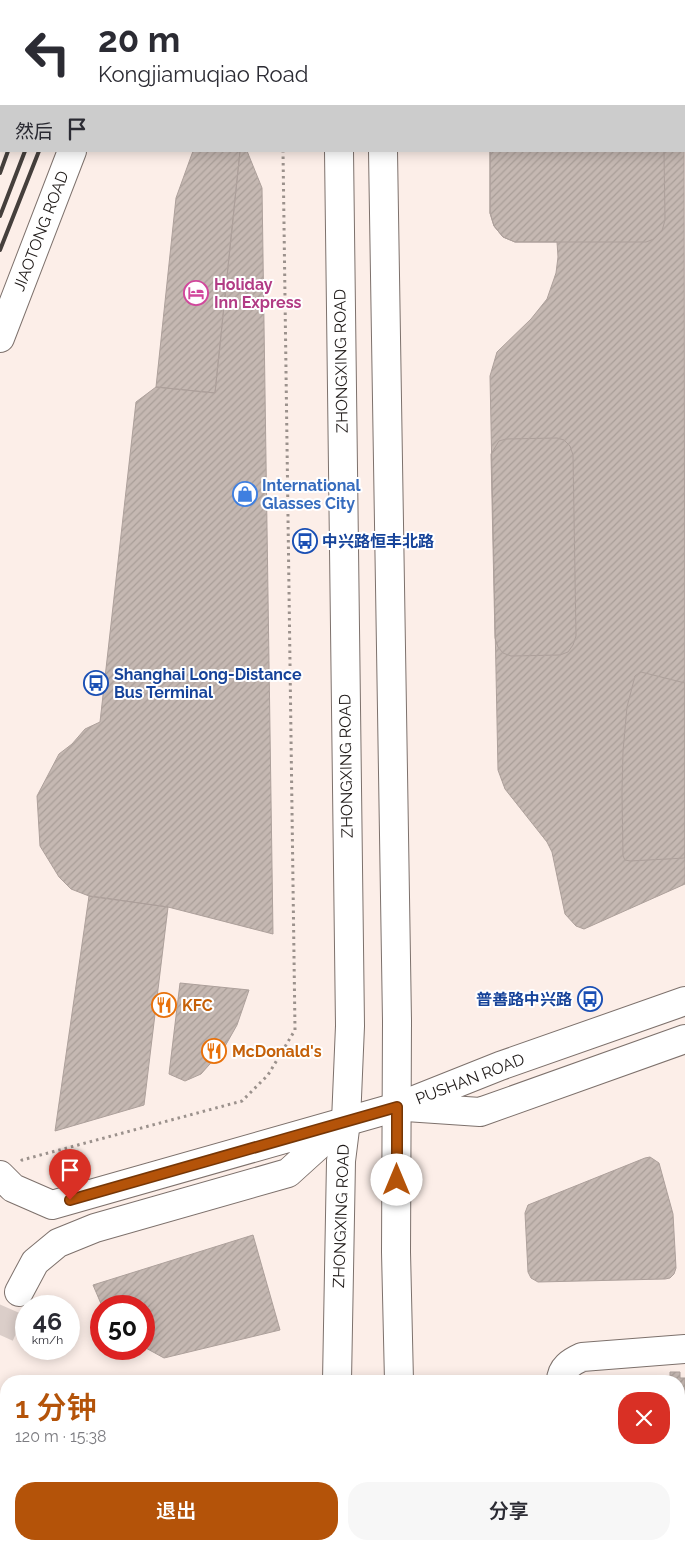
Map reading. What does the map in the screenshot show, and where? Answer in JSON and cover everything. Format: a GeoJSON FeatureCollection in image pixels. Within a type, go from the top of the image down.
{"type":"FeatureCollection","features":[{"type":"Feature","properties":{"kind":"main road","name":"JIAOTONG ROAD"},"geometry":{"type":"LineString","coordinates":[[0,338],[72,152]]}},
{"type":"Feature","properties":{"kind":"main road","name":"ZHONGXING ROAD"},"geometry":{"type":"LineString","coordinates":[[337,1375],[341,1161],[346,1121],[350,1026],[339,152]]}},
{"type":"Feature","properties":{"kind":"main road"},"geometry":{"type":"LineString","coordinates":[[383,152],[397,1107],[396,1252],[399,1375]]}},
{"type":"Feature","properties":{"kind":"main road","name":"PUSHAN ROAD"},"geometry":{"type":"LineString","coordinates":[[397,1107],[500,1066],[685,1001]]}},
{"type":"Feature","properties":{"kind":"main road","name":"PUSHAN ROAD"},"geometry":{"type":"LineString","coordinates":[[397,1107],[480,1112],[685,1039]]}},
{"type":"Feature","properties":{"kind":"main road"},"geometry":{"type":"LineString","coordinates":[[4,1185],[52,1205],[397,1107]]}},
{"type":"Feature","properties":{"kind":"main road"},"geometry":{"type":"LineString","coordinates":[[19,1292],[34,1262],[58,1243],[95,1228],[288,1173],[346,1121]]}},
{"type":"Feature","properties":{"kind":"main road"},"geometry":{"type":"LineString","coordinates":[[562,1375],[569,1363],[582,1357],[685,1348]]}},
{"type":"Feature","properties":{"kind":"path"},"geometry":{"type":"LineString","coordinates":[[4,1185],[22,1160],[242,1101],[268,1075],[295,1030],[283,152]]}},
{"type":"Feature","properties":{"kind":"building","name":"Holiday Inn Express"},"geometry":{"type":"Polygon","coordinates":[[[193,152],[240,152],[215,393],[156,387],[176,198],[193,152]]]}},
{"type":"Feature","properties":{"kind":"building"},"geometry":{"type":"Polygon","coordinates":[[[240,152],[247,152],[262,188],[273,934],[168,907],[89,896],[71,889],[59,877],[40,846],[37,796],[59,754],[72,744],[85,729],[100,722],[136,402],[156,387],[215,393],[240,152]]]}},
{"type":"Feature","properties":{"kind":"building"},"geometry":{"type":"Polygon","coordinates":[[[490,152],[684,152],[685,884],[584,929],[576,926],[565,914],[552,852],[547,842],[505,789],[498,770],[490,376],[497,352],[531,319],[547,299],[556,273],[558,257],[557,242],[515,242],[503,237],[494,226],[490,213],[490,152]]]}},
{"type":"Feature","properties":{"kind":"building"},"geometry":{"type":"Polygon","coordinates":[[[490,152],[664,152],[665,220],[662,231],[654,239],[646,242],[515,242],[503,237],[494,226],[490,213],[490,152]]]}},
{"type":"Feature","properties":{"kind":"building"},"geometry":{"type":"Polygon","coordinates":[[[557,438],[564,440],[570,446],[573,455],[576,636],[568,652],[560,655],[511,656],[503,653],[498,647],[495,638],[491,454],[499,441],[506,439],[557,438]]]}},
{"type":"Feature","properties":{"kind":"building"},"geometry":{"type":"Polygon","coordinates":[[[641,672],[685,683],[685,858],[630,861],[625,860],[623,856],[623,751],[627,707],[635,676],[641,672]]]}},
{"type":"Feature","properties":{"kind":"building"},"geometry":{"type":"Polygon","coordinates":[[[89,896],[168,907],[144,1105],[55,1131],[89,896]]]}},
{"type":"Feature","properties":{"kind":"building"},"geometry":{"type":"Polygon","coordinates":[[[180,983],[249,990],[237,1025],[224,1048],[201,1074],[185,1081],[169,1074],[180,983]]]}},
{"type":"Feature","properties":{"kind":"building"},"geometry":{"type":"Polygon","coordinates":[[[650,1157],[659,1163],[673,1214],[676,1268],[674,1274],[670,1278],[665,1279],[538,1282],[531,1278],[528,1272],[525,1213],[528,1205],[650,1157]]]}},
{"type":"Feature","properties":{"kind":"building"},"geometry":{"type":"Polygon","coordinates":[[[253,1235],[280,1330],[164,1358],[155,1353],[155,1295],[97,1295],[93,1285],[253,1235]]]}},
{"type":"Feature","properties":{"kind":"building"},"geometry":{"type":"Polygon","coordinates":[[[670,1372],[680,1372],[680,1375],[670,1375],[670,1372]]]}},
{"type":"Feature","properties":{"kind":"tunnel"},"geometry":{"type":"LineString","coordinates":[[0,1335],[19,1292]]}},
{"type":"Feature","properties":{"kind":"railway"},"geometry":{"type":"LineString","coordinates":[[0,173],[8,152]]}},
{"type":"Feature","properties":{"kind":"railway"},"geometry":{"type":"LineString","coordinates":[[0,216],[25,152]]}},
{"type":"Feature","properties":{"kind":"railway"},"geometry":{"type":"LineString","coordinates":[[0,250],[39,152]]}},
{"type":"Feature","properties":{"kind":"place","name":"Holiday Inn Express"},"geometry":{"type":"Point","coordinates":[196,293]}},
{"type":"Feature","properties":{"kind":"place","name":"International Glasses City"},"geometry":{"type":"Point","coordinates":[245,494]}},
{"type":"Feature","properties":{"kind":"place","name":"中兴路恒丰北路"},"geometry":{"type":"Point","coordinates":[305,541]}},
{"type":"Feature","properties":{"kind":"place","name":"Shanghai Long-Distance Bus Terminal"},"geometry":{"type":"Point","coordinates":[96,683]}},
{"type":"Feature","properties":{"kind":"place","name":"普善路中兴路"},"geometry":{"type":"Point","coordinates":[590,999]}},
{"type":"Feature","properties":{"kind":"place","name":"KFC"},"geometry":{"type":"Point","coordinates":[164,1005]}},
{"type":"Feature","properties":{"kind":"place","name":"McDonald's"},"geometry":{"type":"Point","coordinates":[214,1051]}},
{"type":"Feature","properties":{"kind":"route"},"geometry":{"type":"LineString","coordinates":[[70,1200],[397,1107],[397,1180]]}}]}
